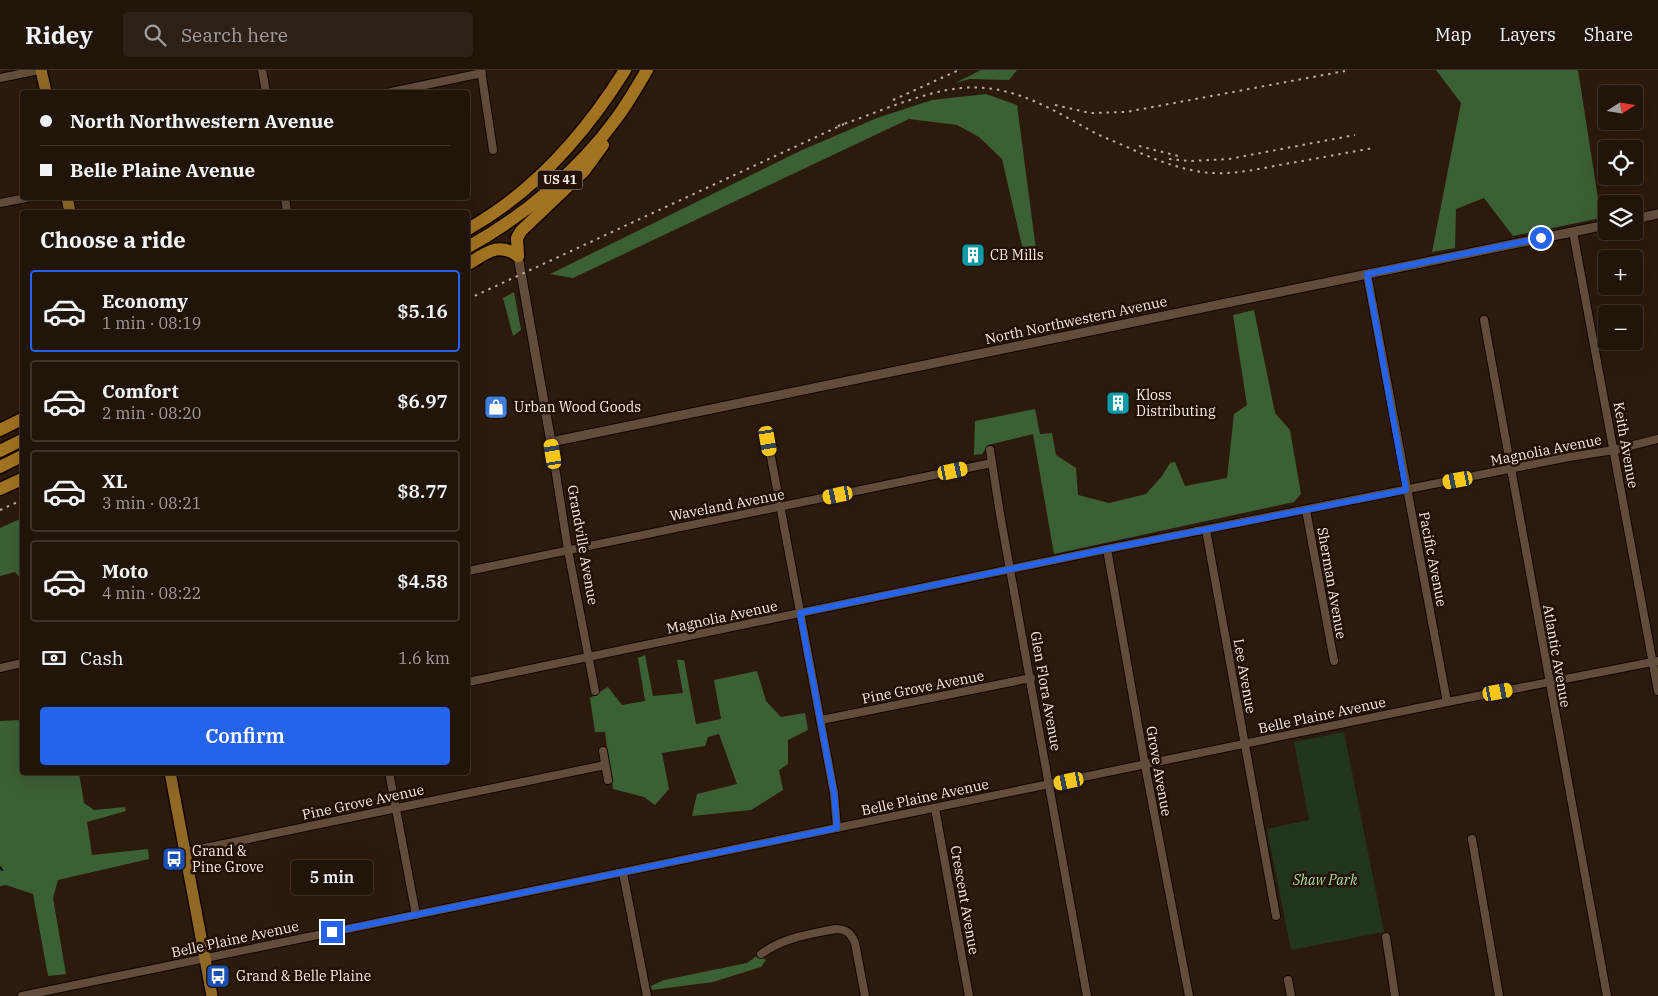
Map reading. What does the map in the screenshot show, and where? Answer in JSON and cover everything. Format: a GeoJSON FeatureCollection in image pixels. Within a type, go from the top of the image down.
{"type":"FeatureCollection","features":[{"type":"Feature","properties":{"kind":"highway","name":"US 41"},"geometry":{"type":"LineString","coordinates":[[470,228],[504,205],[570,146],[600,109],[625,70]]}},
{"type":"Feature","properties":{"kind":"highway","name":"US 41"},"geometry":{"type":"LineString","coordinates":[[470,246],[496,230],[566,175],[616,119],[634,93],[646,70]]}},
{"type":"Feature","properties":{"kind":"highway"},"geometry":{"type":"LineString","coordinates":[[518,256],[517,238],[521,231],[584,172],[601,149],[634,93]]}},
{"type":"Feature","properties":{"kind":"highway"},"geometry":{"type":"LineString","coordinates":[[470,250],[496,230]]}},
{"type":"Feature","properties":{"kind":"highway"},"geometry":{"type":"LineString","coordinates":[[470,263],[490,251],[503,248],[518,256]]}},
{"type":"Feature","properties":{"kind":"highway"},"geometry":{"type":"LineString","coordinates":[[0,430],[20,421]]}},
{"type":"Feature","properties":{"kind":"highway"},"geometry":{"type":"LineString","coordinates":[[3,449],[20,441]]}},
{"type":"Feature","properties":{"kind":"highway"},"geometry":{"type":"LineString","coordinates":[[4,465],[20,457]]}},
{"type":"Feature","properties":{"kind":"highway"},"geometry":{"type":"LineString","coordinates":[[0,489],[20,480]]}},
{"type":"Feature","properties":{"kind":"main road"},"geometry":{"type":"LineString","coordinates":[[40,70],[45,90]]}},
{"type":"Feature","properties":{"kind":"main road"},"geometry":{"type":"LineString","coordinates":[[171,775],[212,996]]}},
{"type":"Feature","properties":{"kind":"street"},"geometry":{"type":"LineString","coordinates":[[0,78],[40,70]]}},
{"type":"Feature","properties":{"kind":"street"},"geometry":{"type":"LineString","coordinates":[[262,70],[266,90]]}},
{"type":"Feature","properties":{"kind":"street"},"geometry":{"type":"LineString","coordinates":[[400,90],[481,72],[493,150]]}},
{"type":"Feature","properties":{"kind":"street"},"geometry":{"type":"LineString","coordinates":[[0,203],[20,199]]}},
{"type":"Feature","properties":{"kind":"street"},"geometry":{"type":"LineString","coordinates":[[1643,217],[1658,214]]}},
{"type":"Feature","properties":{"kind":"street","name":"North Northwestern Avenue"},"geometry":{"type":"LineString","coordinates":[[551,442],[1598,227]]}},
{"type":"Feature","properties":{"kind":"street","name":"Keith Avenue"},"geometry":{"type":"LineString","coordinates":[[1573,232],[1655,662],[1658,691]]}},
{"type":"Feature","properties":{"kind":"street","name":"Grandville Avenue"},"geometry":{"type":"LineString","coordinates":[[518,256],[568,550],[595,690]]}},
{"type":"Feature","properties":{"kind":"street","name":"Pacific Avenue"},"geometry":{"type":"LineString","coordinates":[[1367,274],[1447,702]]}},
{"type":"Feature","properties":{"kind":"street","name":"Atlantic Avenue"},"geometry":{"type":"LineString","coordinates":[[1484,320],[1607,996]]}},
{"type":"Feature","properties":{"kind":"street","name":"Magnolia Avenue"},"geometry":{"type":"LineString","coordinates":[[470,682],[1107,549],[1569,457],[1614,450],[1658,439]]}},
{"type":"Feature","properties":{"kind":"street"},"geometry":{"type":"LineString","coordinates":[[768,441],[834,793],[837,828]]}},
{"type":"Feature","properties":{"kind":"street","name":"Glen Flora Avenue"},"geometry":{"type":"LineString","coordinates":[[990,450],[1087,996]]}},
{"type":"Feature","properties":{"kind":"street","name":"Waveland Avenue"},"geometry":{"type":"LineString","coordinates":[[470,571],[992,463]]}},
{"type":"Feature","properties":{"kind":"street","name":"Sherman Avenue"},"geometry":{"type":"LineString","coordinates":[[1306,510],[1334,661]]}},
{"type":"Feature","properties":{"kind":"street","name":"Lee Avenue"},"geometry":{"type":"LineString","coordinates":[[1206,530],[1276,916]]}},
{"type":"Feature","properties":{"kind":"street","name":"Grove Avenue"},"geometry":{"type":"LineString","coordinates":[[1107,549],[1145,765],[1189,996]]}},
{"type":"Feature","properties":{"kind":"street","name":"Belle Plaine Avenue"},"geometry":{"type":"LineString","coordinates":[[22,996],[1447,702],[1655,662]]}},
{"type":"Feature","properties":{"kind":"street"},"geometry":{"type":"LineString","coordinates":[[0,668],[20,663]]}},
{"type":"Feature","properties":{"kind":"street","name":"Pine Grove Avenue"},"geometry":{"type":"LineString","coordinates":[[820,720],[1031,678]]}},
{"type":"Feature","properties":{"kind":"street"},"geometry":{"type":"LineString","coordinates":[[603,751],[608,780]]}},
{"type":"Feature","properties":{"kind":"street","name":"Pine Grove Avenue"},"geometry":{"type":"LineString","coordinates":[[185,852],[605,765]]}},
{"type":"Feature","properties":{"kind":"street"},"geometry":{"type":"LineString","coordinates":[[390,775],[416,915]]}},
{"type":"Feature","properties":{"kind":"street","name":"Crescent Avenue"},"geometry":{"type":"LineString","coordinates":[[936,808],[969,996]]}},
{"type":"Feature","properties":{"kind":"street"},"geometry":{"type":"LineString","coordinates":[[1472,839],[1499,996]]}},
{"type":"Feature","properties":{"kind":"street"},"geometry":{"type":"LineString","coordinates":[[623,873],[647,996]]}},
{"type":"Feature","properties":{"kind":"street"},"geometry":{"type":"LineString","coordinates":[[762,954],[772,946],[793,938],[841,929],[853,937],[865,996]]}},
{"type":"Feature","properties":{"kind":"street"},"geometry":{"type":"LineString","coordinates":[[1386,937],[1394,996]]}},
{"type":"Feature","properties":{"kind":"street"},"geometry":{"type":"LineString","coordinates":[[1288,980],[1291,996]]}},
{"type":"Feature","properties":{"kind":"green space"},"geometry":{"type":"Polygon","coordinates":[[[981,70],[1017,70],[1009,80],[970,79],[955,83],[981,70]]]}},
{"type":"Feature","properties":{"kind":"green space"},"geometry":{"type":"Polygon","coordinates":[[[1436,70],[1578,70],[1598,199],[1598,219],[1513,236],[1484,198],[1456,209],[1455,248],[1432,252],[1461,103],[1436,70]]]}},
{"type":"Feature","properties":{"kind":"green space"},"geometry":{"type":"Polygon","coordinates":[[[986,94],[1017,105],[1037,257],[1025,259],[1002,159],[979,137],[957,125],[909,119],[573,278],[550,274],[802,150],[877,118],[932,100],[986,94]]]}},
{"type":"Feature","properties":{"kind":"green space"},"geometry":{"type":"Polygon","coordinates":[[[514,292],[521,330],[513,336],[503,298],[514,292]]]}},
{"type":"Feature","properties":{"kind":"green space"},"geometry":{"type":"Polygon","coordinates":[[[1254,310],[1275,413],[1290,430],[1301,494],[1294,502],[1054,554],[1033,434],[988,445],[982,454],[974,455],[975,421],[1035,409],[1040,434],[1052,433],[1056,455],[1076,468],[1078,495],[1109,503],[1146,494],[1162,476],[1170,463],[1175,462],[1185,486],[1227,478],[1234,414],[1247,405],[1233,315],[1254,310]]]}},
{"type":"Feature","properties":{"kind":"green space"},"geometry":{"type":"Polygon","coordinates":[[[20,519],[20,578],[15,572],[0,576],[0,528],[20,519]]]}},
{"type":"Feature","properties":{"kind":"green space"},"geometry":{"type":"Polygon","coordinates":[[[645,655],[653,696],[683,693],[677,660],[684,660],[696,724],[721,719],[714,680],[757,671],[766,701],[781,717],[805,713],[808,730],[788,740],[788,764],[779,770],[783,790],[751,810],[692,816],[697,794],[737,784],[719,734],[708,737],[705,746],[662,753],[669,789],[655,805],[644,797],[613,789],[605,732],[595,732],[590,698],[608,687],[622,705],[645,701],[638,658],[645,655]]]}},
{"type":"Feature","properties":{"kind":"green space"},"geometry":{"type":"Polygon","coordinates":[[[20,720],[20,775],[79,775],[84,803],[94,810],[125,807],[126,811],[87,822],[92,855],[148,849],[149,859],[58,880],[53,898],[66,974],[48,976],[33,894],[6,885],[0,886],[0,721],[20,720]]]}},
{"type":"Feature","properties":{"kind":"green space","name":"Shaw Park"},"geometry":{"type":"Polygon","coordinates":[[[1344,732],[1384,932],[1291,950],[1267,829],[1309,820],[1294,742],[1344,732]]]}},
{"type":"Feature","properties":{"kind":"green space"},"geometry":{"type":"Polygon","coordinates":[[[758,955],[766,960],[761,967],[713,982],[652,990],[651,986],[664,980],[747,963],[758,955]]]}},
{"type":"Feature","properties":{"kind":"railway"},"geometry":{"type":"LineString","coordinates":[[893,100],[959,70]]}},
{"type":"Feature","properties":{"kind":"railway"},"geometry":{"type":"LineString","coordinates":[[1055,105],[1090,113],[1126,112],[1345,71]]}},
{"type":"Feature","properties":{"kind":"railway"},"geometry":{"type":"LineString","coordinates":[[838,126],[931,94],[961,88],[980,88],[998,90],[1031,100],[1048,107],[1095,133],[1145,155],[1173,165],[1202,172],[1244,171],[1374,148]]}},
{"type":"Feature","properties":{"kind":"railway"},"geometry":{"type":"LineString","coordinates":[[470,298],[844,124]]}},
{"type":"Feature","properties":{"kind":"railway"},"geometry":{"type":"LineString","coordinates":[[1169,159],[1189,161],[1229,159],[1355,135]]}},
{"type":"Feature","properties":{"kind":"railway"},"geometry":{"type":"LineString","coordinates":[[1139,146],[1178,156]]}},
{"type":"Feature","properties":{"kind":"railway"},"geometry":{"type":"LineString","coordinates":[[0,510],[20,501]]}},
{"type":"Feature","properties":{"kind":"place","name":"CB Mills"},"geometry":{"type":"Point","coordinates":[973,255]}},
{"type":"Feature","properties":{"kind":"place","name":"Kloss Distributing"},"geometry":{"type":"Point","coordinates":[1118,403]}},
{"type":"Feature","properties":{"kind":"place","name":"Urban Wood Goods"},"geometry":{"type":"Point","coordinates":[496,407]}},
{"type":"Feature","properties":{"kind":"place","name":"Grand & Pine Grove"},"geometry":{"type":"Point","coordinates":[174,859]}},
{"type":"Feature","properties":{"kind":"place","name":"Grand & Belle Plaine"},"geometry":{"type":"Point","coordinates":[218,976]}},
{"type":"Feature","properties":{"kind":"route"},"geometry":{"type":"LineString","coordinates":[[332,932],[837,828],[834,793],[800,613],[1107,549],[1406,490],[1367,274],[1541,238]]}}]}
